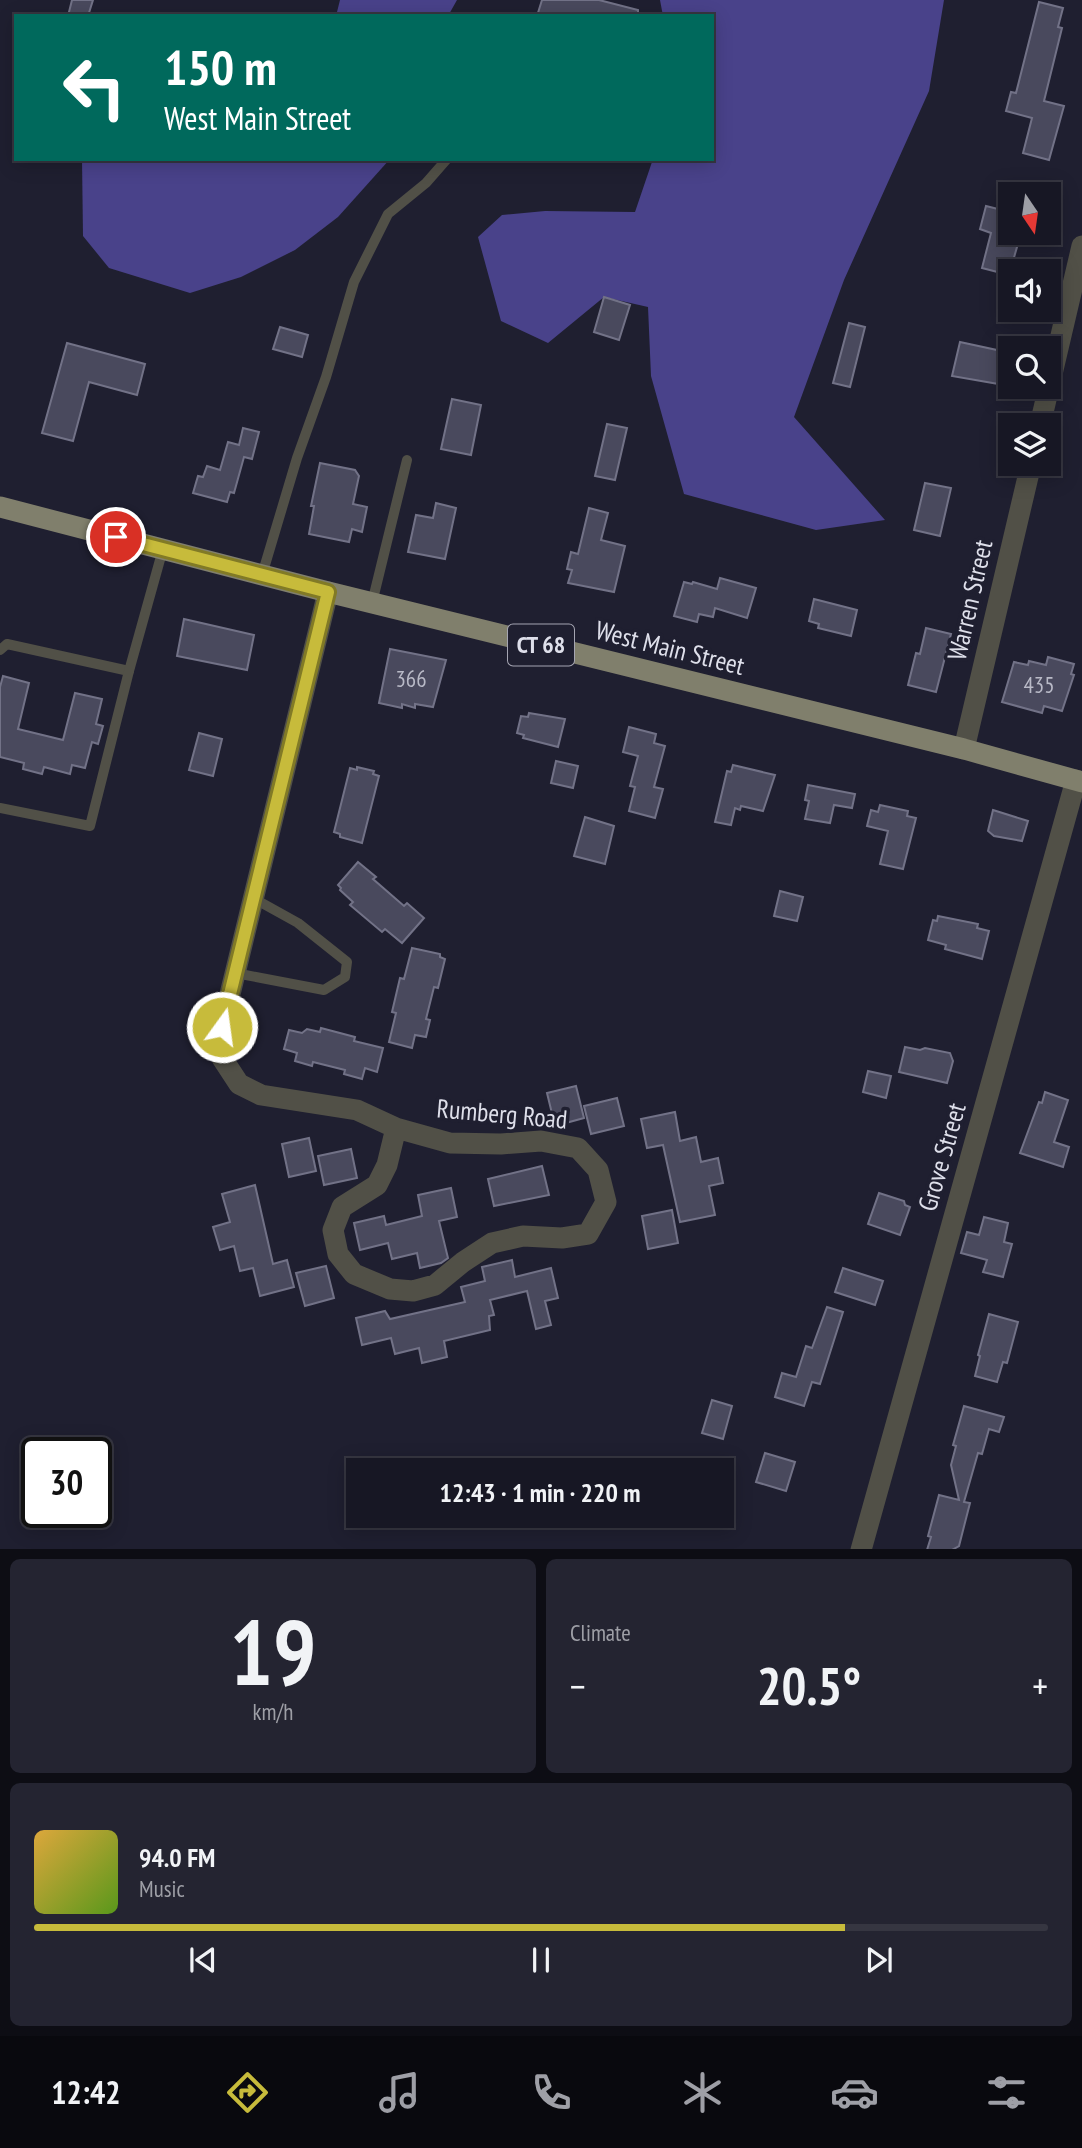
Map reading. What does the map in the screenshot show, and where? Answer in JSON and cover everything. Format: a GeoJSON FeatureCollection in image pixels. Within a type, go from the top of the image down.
{"type":"FeatureCollection","features":[{"type":"Feature","properties":{"kind":"main road","name":"West Main Street"},"geometry":{"type":"LineString","coordinates":[[0,507],[328,592],[964,749],[1079,781]]}},
{"type":"Feature","properties":{"kind":"street"},"geometry":{"type":"LineString","coordinates":[[1043,413],[1082,246]]}},
{"type":"Feature","properties":{"kind":"street","name":"Warren Street"},"geometry":{"type":"LineString","coordinates":[[964,749],[1028,476]]}},
{"type":"Feature","properties":{"kind":"street","name":"Rumberg Road"},"geometry":{"type":"LineString","coordinates":[[328,592],[222,1027],[222,1058],[239,1084],[261,1096],[357,1110],[396,1128],[450,1143],[501,1144],[541,1140],[578,1148],[597,1170],[606,1202],[588,1234],[562,1238],[523,1236],[492,1243],[435,1285],[413,1291],[390,1289],[354,1274],[338,1254],[333,1230],[342,1208],[377,1185],[387,1165],[396,1128]]}},
{"type":"Feature","properties":{"kind":"street","name":"Grove Street"},"geometry":{"type":"LineString","coordinates":[[861,1549],[1079,781]]}},
{"type":"Feature","properties":{"kind":"lane"},"geometry":{"type":"LineString","coordinates":[[262,575],[354,282],[388,214],[425,183],[445,161]]}},
{"type":"Feature","properties":{"kind":"lane"},"geometry":{"type":"LineString","coordinates":[[372,603],[407,460]]}},
{"type":"Feature","properties":{"kind":"lane"},"geometry":{"type":"LineString","coordinates":[[0,808],[90,826],[163,549]]}},
{"type":"Feature","properties":{"kind":"lane"},"geometry":{"type":"LineString","coordinates":[[0,650],[7,644],[129,671]]}},
{"type":"Feature","properties":{"kind":"lane"},"geometry":{"type":"LineString","coordinates":[[235,973],[324,990],[345,977],[347,962],[298,923],[253,898]]}},
{"type":"Feature","properties":{"kind":"shaded area"},"geometry":{"type":"Polygon","coordinates":[[[340,0],[457,0],[449,14],[336,14],[340,0]]]}},
{"type":"Feature","properties":{"kind":"shaded area"},"geometry":{"type":"Polygon","coordinates":[[[660,0],[944,0],[929,91],[844,280],[794,417],[885,520],[816,530],[684,494],[651,376],[648,307],[604,297],[548,343],[501,321],[478,237],[502,215],[545,211],[635,212],[652,161],[714,161],[714,14],[663,14],[660,0]]]}},
{"type":"Feature","properties":{"kind":"shaded area"},"geometry":{"type":"Polygon","coordinates":[[[82,161],[388,161],[338,217],[295,250],[241,277],[190,293],[109,268],[83,236],[82,161]]]}},
{"type":"Feature","properties":{"kind":"building"},"geometry":{"type":"Polygon","coordinates":[[[72,0],[93,0],[89,14],[68,14],[72,0]]]}},
{"type":"Feature","properties":{"kind":"building"},"geometry":{"type":"Polygon","coordinates":[[[542,0],[599,0],[638,10],[638,14],[538,14],[542,0]]]}},
{"type":"Feature","properties":{"kind":"building"},"geometry":{"type":"Polygon","coordinates":[[[1039,2],[1063,8],[1058,27],[1062,28],[1044,101],[1064,106],[1049,160],[1023,153],[1032,118],[1006,111],[1011,92],[1016,93],[1039,2]]]}},
{"type":"Feature","properties":{"kind":"building"},"geometry":{"type":"Polygon","coordinates":[[[986,206],[998,209],[998,245],[1018,245],[1014,259],[998,259],[998,272],[982,268],[991,233],[980,229],[986,206]]]}},
{"type":"Feature","properties":{"kind":"building"},"geometry":{"type":"Polygon","coordinates":[[[604,297],[630,305],[619,340],[594,332],[604,297]]]}},
{"type":"Feature","properties":{"kind":"building"},"geometry":{"type":"Polygon","coordinates":[[[849,323],[865,327],[850,387],[833,383],[849,323]]]}},
{"type":"Feature","properties":{"kind":"building"},"geometry":{"type":"Polygon","coordinates":[[[280,327],[308,335],[302,357],[273,349],[280,327]]]}},
{"type":"Feature","properties":{"kind":"building"},"geometry":{"type":"Polygon","coordinates":[[[960,342],[998,350],[998,384],[952,376],[960,342]]]}},
{"type":"Feature","properties":{"kind":"building"},"geometry":{"type":"Polygon","coordinates":[[[67,343],[145,364],[137,395],[89,382],[73,441],[42,433],[67,343]]]}},
{"type":"Feature","properties":{"kind":"building"},"geometry":{"type":"Polygon","coordinates":[[[452,399],[481,405],[471,455],[441,449],[452,399]]]}},
{"type":"Feature","properties":{"kind":"building"},"geometry":{"type":"Polygon","coordinates":[[[607,424],[627,428],[615,480],[595,476],[607,424]]]}},
{"type":"Feature","properties":{"kind":"building"},"geometry":{"type":"Polygon","coordinates":[[[243,428],[259,432],[252,459],[244,457],[234,493],[230,492],[227,502],[193,493],[198,476],[203,477],[207,466],[220,470],[228,442],[239,445],[243,428]]]}},
{"type":"Feature","properties":{"kind":"building"},"geometry":{"type":"Polygon","coordinates":[[[320,463],[355,470],[359,476],[353,504],[367,507],[362,532],[352,529],[349,542],[309,534],[314,506],[311,506],[320,463]]]}},
{"type":"Feature","properties":{"kind":"building"},"geometry":{"type":"Polygon","coordinates":[[[925,483],[951,488],[940,536],[914,530],[925,483]]]}},
{"type":"Feature","properties":{"kind":"building"},"geometry":{"type":"Polygon","coordinates":[[[436,503],[456,508],[445,559],[408,552],[416,515],[433,518],[436,503]]]}},
{"type":"Feature","properties":{"kind":"building"},"geometry":{"type":"Polygon","coordinates":[[[589,508],[608,513],[601,540],[625,546],[614,592],[568,583],[572,570],[567,569],[571,552],[578,554],[589,508]]]}},
{"type":"Feature","properties":{"kind":"building"},"geometry":{"type":"Polygon","coordinates":[[[720,578],[756,588],[747,618],[715,608],[713,617],[699,614],[697,622],[674,616],[684,582],[717,589],[720,578]]]}},
{"type":"Feature","properties":{"kind":"building"},"geometry":{"type":"Polygon","coordinates":[[[814,599],[857,610],[851,636],[818,628],[819,624],[809,621],[814,599]]]}},
{"type":"Feature","properties":{"kind":"building"},"geometry":{"type":"Polygon","coordinates":[[[184,619],[254,635],[247,670],[177,656],[184,619]]]}},
{"type":"Feature","properties":{"kind":"building"},"geometry":{"type":"Polygon","coordinates":[[[926,628],[951,634],[936,692],[908,685],[916,653],[920,654],[926,628]]]}},
{"type":"Feature","properties":{"kind":"building"},"geometry":{"type":"Polygon","coordinates":[[[390,649],[446,660],[433,707],[415,704],[415,708],[402,704],[402,708],[379,703],[390,649]]]}},
{"type":"Feature","properties":{"kind":"building"},"geometry":{"type":"Polygon","coordinates":[[[1048,657],[1074,664],[1071,674],[1074,675],[1062,711],[1044,706],[1042,713],[1002,702],[1014,662],[1028,665],[1029,661],[1046,665],[1048,657]]]}},
{"type":"Feature","properties":{"kind":"building"},"geometry":{"type":"Polygon","coordinates":[[[3,676],[29,683],[18,729],[63,740],[75,693],[102,699],[96,724],[103,726],[98,744],[92,742],[85,768],[72,765],[70,774],[44,767],[42,774],[23,769],[24,763],[0,757],[0,687],[3,676]]]}},
{"type":"Feature","properties":{"kind":"building"},"geometry":{"type":"Polygon","coordinates":[[[529,713],[565,719],[558,747],[523,738],[524,735],[517,733],[521,716],[528,717],[529,713]]]}},
{"type":"Feature","properties":{"kind":"building"},"geometry":{"type":"Polygon","coordinates":[[[629,727],[656,734],[654,743],[665,746],[654,787],[663,789],[655,818],[629,811],[635,787],[630,786],[638,756],[623,752],[629,727]]]}},
{"type":"Feature","properties":{"kind":"building"},"geometry":{"type":"Polygon","coordinates":[[[199,733],[222,739],[213,776],[189,770],[199,733]]]}},
{"type":"Feature","properties":{"kind":"building"},"geometry":{"type":"Polygon","coordinates":[[[556,761],[578,766],[573,788],[551,783],[556,761]]]}},
{"type":"Feature","properties":{"kind":"building"},"geometry":{"type":"Polygon","coordinates":[[[733,765],[775,775],[763,811],[741,806],[740,810],[735,808],[731,825],[715,822],[727,771],[731,772],[733,765]]]}},
{"type":"Feature","properties":{"kind":"building"},"geometry":{"type":"Polygon","coordinates":[[[357,767],[374,771],[373,774],[379,776],[362,843],[340,837],[340,834],[334,832],[350,768],[357,770],[357,767]]]}},
{"type":"Feature","properties":{"kind":"building"},"geometry":{"type":"Polygon","coordinates":[[[808,785],[855,794],[852,808],[834,805],[830,823],[805,819],[809,801],[805,800],[808,785]]]}},
{"type":"Feature","properties":{"kind":"building"},"geometry":{"type":"Polygon","coordinates":[[[880,805],[908,811],[907,816],[916,818],[903,869],[880,864],[888,831],[867,826],[871,810],[878,812],[880,805]]]}},
{"type":"Feature","properties":{"kind":"building"},"geometry":{"type":"Polygon","coordinates":[[[993,810],[1028,821],[1022,841],[994,836],[988,831],[993,810]]]}},
{"type":"Feature","properties":{"kind":"building"},"geometry":{"type":"Polygon","coordinates":[[[585,817],[614,826],[605,864],[574,856],[585,817]]]}},
{"type":"Feature","properties":{"kind":"building"},"geometry":{"type":"Polygon","coordinates":[[[358,862],[404,906],[407,903],[424,918],[402,943],[385,929],[382,932],[350,905],[353,902],[340,890],[338,885],[358,862]]]}},
{"type":"Feature","properties":{"kind":"building"},"geometry":{"type":"Polygon","coordinates":[[[780,891],[803,897],[797,921],[774,916],[780,891]]]}},
{"type":"Feature","properties":{"kind":"building"},"geometry":{"type":"Polygon","coordinates":[[[938,916],[978,924],[977,928],[989,931],[982,959],[945,949],[946,945],[928,940],[933,920],[937,921],[938,916]]]}},
{"type":"Feature","properties":{"kind":"building"},"geometry":{"type":"Polygon","coordinates":[[[412,948],[440,954],[440,957],[445,959],[426,1019],[430,1020],[426,1037],[415,1035],[412,1048],[389,1042],[396,1013],[392,1012],[400,978],[404,979],[412,948]]]}},
{"type":"Feature","properties":{"kind":"building"},"geometry":{"type":"Polygon","coordinates":[[[321,1028],[355,1037],[354,1041],[383,1048],[377,1072],[365,1068],[362,1079],[344,1074],[345,1070],[313,1062],[312,1066],[295,1061],[297,1053],[284,1049],[289,1030],[302,1033],[307,1029],[320,1032],[321,1028]]]}},
{"type":"Feature","properties":{"kind":"building"},"geometry":{"type":"Polygon","coordinates":[[[905,1047],[950,1053],[953,1061],[947,1083],[899,1072],[905,1047]]]}},
{"type":"Feature","properties":{"kind":"building"},"geometry":{"type":"Polygon","coordinates":[[[868,1071],[891,1076],[886,1098],[863,1092],[868,1071]]]}},
{"type":"Feature","properties":{"kind":"building"},"geometry":{"type":"Polygon","coordinates":[[[576,1086],[584,1118],[555,1126],[547,1093],[576,1086]]]}},
{"type":"Feature","properties":{"kind":"building"},"geometry":{"type":"Polygon","coordinates":[[[1045,1092],[1068,1100],[1054,1142],[1069,1147],[1063,1167],[1020,1153],[1045,1092]]]}},
{"type":"Feature","properties":{"kind":"building"},"geometry":{"type":"Polygon","coordinates":[[[617,1098],[624,1126],[591,1134],[584,1106],[617,1098]]]}},
{"type":"Feature","properties":{"kind":"building"},"geometry":{"type":"Polygon","coordinates":[[[675,1112],[680,1141],[696,1137],[701,1162],[718,1158],[723,1183],[709,1186],[715,1215],[680,1222],[663,1145],[647,1148],[641,1119],[675,1112]]]}},
{"type":"Feature","properties":{"kind":"building"},"geometry":{"type":"Polygon","coordinates":[[[309,1138],[316,1171],[289,1177],[282,1144],[309,1138]]]}},
{"type":"Feature","properties":{"kind":"building"},"geometry":{"type":"Polygon","coordinates":[[[351,1149],[357,1178],[324,1185],[318,1156],[351,1149]]]}},
{"type":"Feature","properties":{"kind":"building"},"geometry":{"type":"Polygon","coordinates":[[[542,1166],[549,1195],[494,1206],[488,1179],[542,1166]]]}},
{"type":"Feature","properties":{"kind":"building"},"geometry":{"type":"Polygon","coordinates":[[[255,1185],[273,1264],[287,1260],[294,1287],[260,1296],[253,1268],[240,1271],[234,1246],[220,1250],[213,1227],[230,1222],[222,1194],[255,1185]]]}},
{"type":"Feature","properties":{"kind":"building"},"geometry":{"type":"Polygon","coordinates":[[[451,1188],[457,1217],[439,1221],[448,1258],[441,1263],[420,1268],[417,1253],[392,1259],[388,1243],[360,1250],[354,1223],[384,1216],[386,1225],[422,1216],[418,1195],[451,1188]]]}},
{"type":"Feature","properties":{"kind":"building"},"geometry":{"type":"Polygon","coordinates":[[[879,1193],[904,1201],[905,1205],[910,1207],[900,1235],[868,1224],[879,1193]]]}},
{"type":"Feature","properties":{"kind":"building"},"geometry":{"type":"Polygon","coordinates":[[[672,1210],[678,1243],[648,1249],[642,1216],[672,1210]]]}},
{"type":"Feature","properties":{"kind":"building"},"geometry":{"type":"Polygon","coordinates":[[[984,1217],[1008,1223],[1004,1242],[1012,1244],[1003,1277],[983,1272],[987,1260],[961,1253],[967,1232],[979,1235],[984,1217]]]}},
{"type":"Feature","properties":{"kind":"building"},"geometry":{"type":"Polygon","coordinates":[[[512,1260],[515,1277],[551,1268],[558,1298],[545,1301],[551,1325],[536,1329],[527,1291],[490,1300],[494,1315],[489,1316],[490,1330],[444,1341],[447,1357],[422,1363],[419,1348],[395,1354],[391,1338],[362,1345],[356,1318],[385,1311],[390,1319],[465,1302],[461,1287],[485,1281],[482,1267],[512,1260]]]}},
{"type":"Feature","properties":{"kind":"building"},"geometry":{"type":"Polygon","coordinates":[[[326,1266],[334,1298],[305,1306],[296,1273],[326,1266]]]}},
{"type":"Feature","properties":{"kind":"building"},"geometry":{"type":"Polygon","coordinates":[[[843,1268],[883,1281],[875,1305],[835,1292],[843,1268]]]}},
{"type":"Feature","properties":{"kind":"building"},"geometry":{"type":"Polygon","coordinates":[[[827,1307],[843,1312],[820,1384],[812,1382],[804,1406],[775,1397],[782,1373],[796,1377],[806,1346],[812,1348],[827,1307]]]}},
{"type":"Feature","properties":{"kind":"building"},"geometry":{"type":"Polygon","coordinates":[[[989,1314],[1018,1322],[1007,1363],[1003,1362],[997,1382],[975,1376],[989,1314]]]}},
{"type":"Feature","properties":{"kind":"building"},"geometry":{"type":"Polygon","coordinates":[[[712,1400],[732,1406],[723,1439],[702,1433],[712,1400]]]}},
{"type":"Feature","properties":{"kind":"building"},"geometry":{"type":"Polygon","coordinates":[[[964,1406],[1004,1417],[999,1432],[989,1429],[982,1454],[978,1453],[964,1502],[970,1503],[959,1546],[954,1549],[927,1549],[939,1495],[959,1500],[951,1465],[956,1446],[953,1445],[964,1406]]]}},
{"type":"Feature","properties":{"kind":"building"},"geometry":{"type":"Polygon","coordinates":[[[765,1453],[795,1462],[786,1491],[756,1482],[765,1453]]]}},
{"type":"Feature","properties":{"kind":"route"},"geometry":{"type":"LineString","coordinates":[[116,537],[328,592],[222,1027]]}}]}
